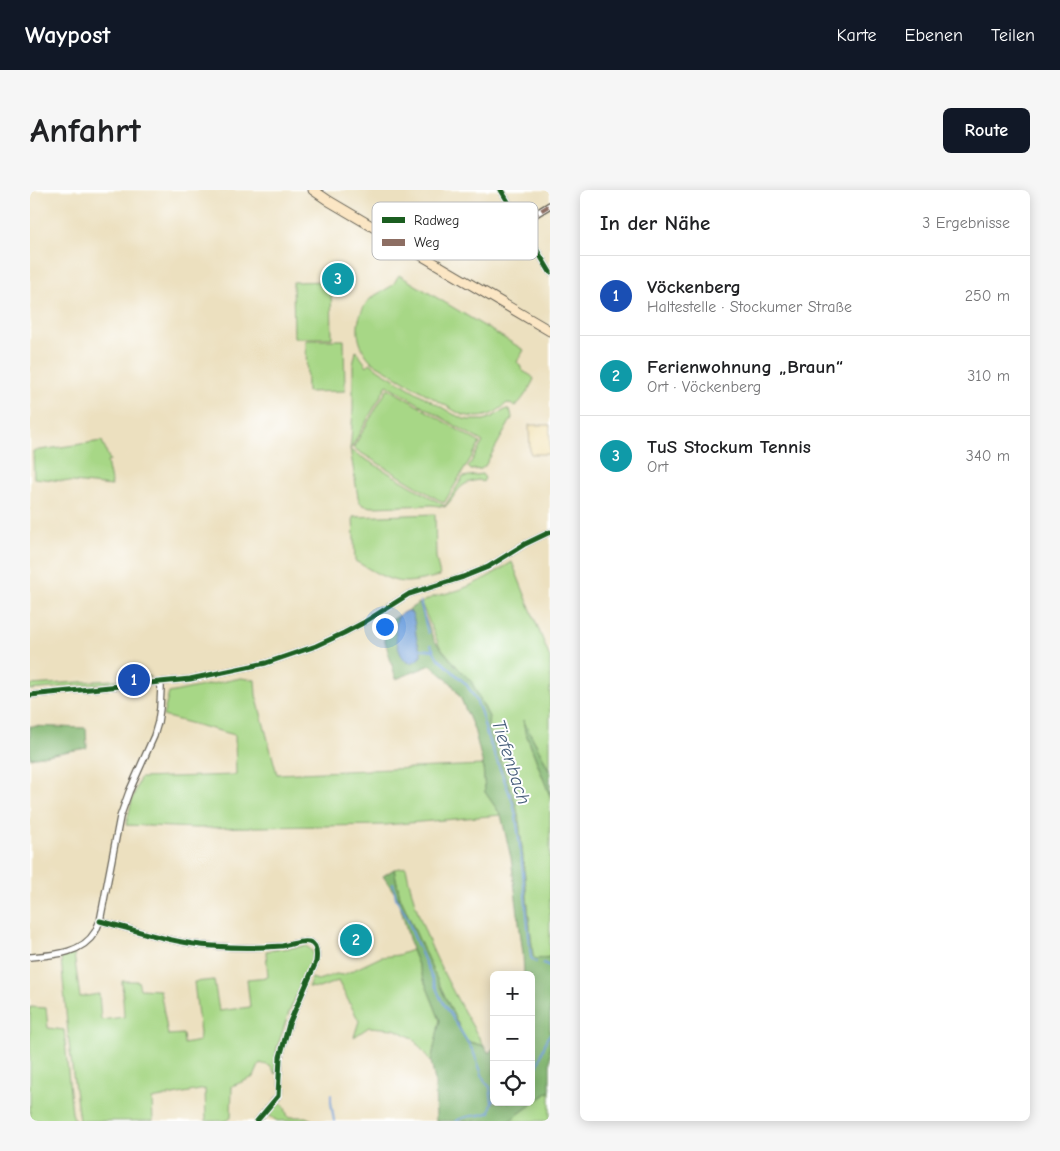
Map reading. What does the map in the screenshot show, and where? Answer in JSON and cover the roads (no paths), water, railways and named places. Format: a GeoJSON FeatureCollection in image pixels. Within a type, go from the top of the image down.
{"type":"FeatureCollection","features":[{"type":"Feature","properties":{"kind":"main road"},"geometry":{"type":"LineString","coordinates":[[313,190],[372,226]]}},
{"type":"Feature","properties":{"kind":"main road"},"geometry":{"type":"LineString","coordinates":[[429,260],[550,331]]}},
{"type":"Feature","properties":{"kind":"street"},"geometry":{"type":"LineString","coordinates":[[501,190],[508,202]]}},
{"type":"Feature","properties":{"kind":"street"},"geometry":{"type":"LineString","coordinates":[[538,212],[550,205]]}},
{"type":"Feature","properties":{"kind":"street"},"geometry":{"type":"LineString","coordinates":[[538,252],[550,272]]}},
{"type":"Feature","properties":{"kind":"street"},"geometry":{"type":"LineString","coordinates":[[30,695],[190,679],[266,663],[316,646],[363,623],[409,594],[464,577],[488,567],[525,544],[550,532]]}},
{"type":"Feature","properties":{"kind":"street"},"geometry":{"type":"LineString","coordinates":[[30,957],[59,954],[74,950],[86,943],[95,932],[100,921],[120,817],[158,722],[160,683]]}},
{"type":"Feature","properties":{"kind":"street"},"geometry":{"type":"LineString","coordinates":[[100,921],[188,943],[212,946],[248,948],[284,946],[308,942],[312,944],[316,951],[316,962],[289,1024],[280,1057],[278,1096],[257,1121]]}},
{"type":"Feature","properties":{"kind":"water"},"geometry":{"type":"Polygon","coordinates":[[[406,611],[410,611],[414,618],[421,652],[420,658],[411,663],[406,661],[401,655],[396,638],[397,620],[406,611]]]}},
{"type":"Feature","properties":{"kind":"waterway","name":"Tiefenbach"},"geometry":{"type":"LineString","coordinates":[[420,601],[428,633]]}},
{"type":"Feature","properties":{"kind":"waterway","name":"Tiefenbach"},"geometry":{"type":"LineString","coordinates":[[431,645],[437,657],[466,684],[475,698],[488,739],[513,803],[521,854],[531,958],[536,962]]}},
{"type":"Feature","properties":{"kind":"waterway"},"geometry":{"type":"LineString","coordinates":[[420,649],[433,650]]}},
{"type":"Feature","properties":{"kind":"waterway"},"geometry":{"type":"LineString","coordinates":[[393,883],[396,898],[407,917],[441,999],[473,1051],[485,1082],[490,1087]]}},
{"type":"Feature","properties":{"kind":"waterway","name":"Tiefenbach"},"geometry":{"type":"LineString","coordinates":[[543,963],[550,966]]}},
{"type":"Feature","properties":{"kind":"waterway","name":"Tiefenbach"},"geometry":{"type":"LineString","coordinates":[[535,1069],[550,1034]]}},
{"type":"Feature","properties":{"kind":"waterway"},"geometry":{"type":"LineString","coordinates":[[331,1094],[334,1121]]}},
{"type":"Feature","properties":{"kind":"waterway","name":"Tiefenbach"},"geometry":{"type":"LineString","coordinates":[[456,1121],[465,1117],[490,1112],[491,1106]]}},
{"type":"Feature","properties":{"kind":"place","name":"TuS Stockum Tennis"},"geometry":{"type":"Point","coordinates":[338,279]}},
{"type":"Feature","properties":{"kind":"place","name":"Vöckenberg"},"geometry":{"type":"Point","coordinates":[134,680]}},
{"type":"Feature","properties":{"kind":"place","name":"Ferienwohnung „Braun“"},"geometry":{"type":"Point","coordinates":[356,940]}}]}
